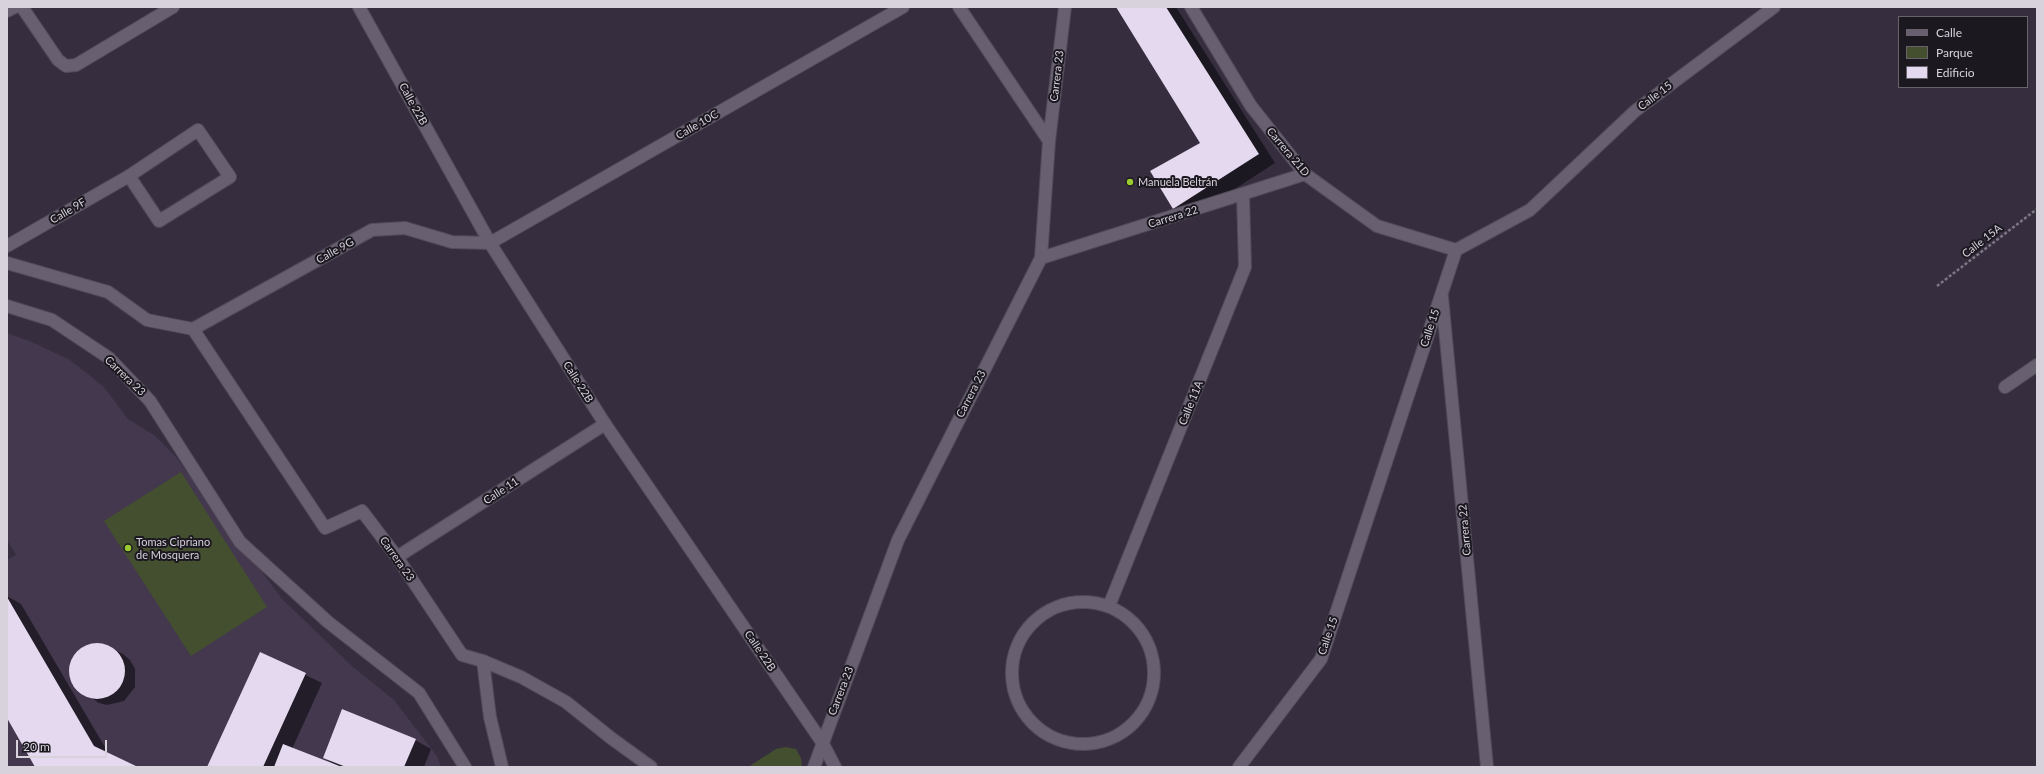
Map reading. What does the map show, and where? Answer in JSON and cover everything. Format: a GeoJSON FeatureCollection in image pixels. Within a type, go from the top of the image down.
{"type":"FeatureCollection","features":[{"type":"Feature","properties":{"kind":"street"},"geometry":{"type":"LineString","coordinates":[[7,11],[15,7]]}},
{"type":"Feature","properties":{"kind":"street"},"geometry":{"type":"LineString","coordinates":[[22,7],[58,60],[66,66],[76,65],[173,7]]}},
{"type":"Feature","properties":{"kind":"street","name":"Calle 22B"},"geometry":{"type":"LineString","coordinates":[[359,7],[490,243],[605,424],[822,742],[835,767]]}},
{"type":"Feature","properties":{"kind":"street","name":"Calle 10C"},"geometry":{"type":"LineString","coordinates":[[490,243],[903,7]]}},
{"type":"Feature","properties":{"kind":"street"},"geometry":{"type":"LineString","coordinates":[[959,7],[1049,141]]}},
{"type":"Feature","properties":{"kind":"street","name":"Carrera 23"},"geometry":{"type":"LineString","coordinates":[[814,767],[898,540],[1041,258],[1049,141],[1065,7]]}},
{"type":"Feature","properties":{"kind":"street","name":"Carrera 21D"},"geometry":{"type":"LineString","coordinates":[[1191,7],[1251,106],[1305,174],[1378,226],[1456,250]]}},
{"type":"Feature","properties":{"kind":"street","name":"Calle 15"},"geometry":{"type":"LineString","coordinates":[[1239,767],[1321,659],[1456,250],[1530,210],[1634,112],[1774,7]]}},
{"type":"Feature","properties":{"kind":"street","name":"Calle 9F"},"geometry":{"type":"LineString","coordinates":[[7,246],[129,176],[198,130],[230,177],[159,221],[129,176]]}},
{"type":"Feature","properties":{"kind":"street","name":"Carrera 22"},"geometry":{"type":"LineString","coordinates":[[1041,258],[1243,195],[1305,174]]}},
{"type":"Feature","properties":{"kind":"street","name":"Calle 11A"},"geometry":{"type":"LineString","coordinates":[[1108,606],[1246,267],[1243,195]]}},
{"type":"Feature","properties":{"kind":"street","name":"Calle 9G"},"geometry":{"type":"LineString","coordinates":[[193,329],[372,230],[406,228],[452,242],[490,243]]}},
{"type":"Feature","properties":{"kind":"street"},"geometry":{"type":"LineString","coordinates":[[7,263],[108,292],[147,320],[193,329]]}},
{"type":"Feature","properties":{"kind":"street","name":"Carrera 22"},"geometry":{"type":"LineString","coordinates":[[1442,292],[1487,767]]}},
{"type":"Feature","properties":{"kind":"street","name":"Carrera 23"},"geometry":{"type":"LineString","coordinates":[[7,306],[52,320],[109,358],[150,401],[240,542],[328,622],[419,693],[465,767]]}},
{"type":"Feature","properties":{"kind":"street","name":"Carrera 23"},"geometry":{"type":"LineString","coordinates":[[193,329],[325,528],[362,511],[397,557],[462,655],[483,661],[521,677],[566,702],[611,738],[651,767]]}},
{"type":"Feature","properties":{"kind":"street"},"geometry":{"type":"LineString","coordinates":[[2004,387],[2037,365]]}},
{"type":"Feature","properties":{"kind":"street","name":"Calle 11"},"geometry":{"type":"LineString","coordinates":[[397,557],[605,424]]}},
{"type":"Feature","properties":{"kind":"street"},"geometry":{"type":"LineString","coordinates":[[1072,602],[1090,602],[1108,606],[1125,615],[1138,628],[1148,644],[1154,662],[1154,680],[1150,698],[1141,715],[1128,728],[1112,738],[1095,744],[1076,745],[1058,740],[1042,731],[1028,718],[1018,703],[1013,685],[1012,666],[1017,648],[1025,631],[1038,618],[1054,608],[1072,602]]}},
{"type":"Feature","properties":{"kind":"street"},"geometry":{"type":"LineString","coordinates":[[483,661],[490,717],[502,767]]}},
{"type":"Feature","properties":{"kind":"path","name":"Calle 15A"},"geometry":{"type":"LineString","coordinates":[[1937,286],[2037,209]]}},
{"type":"Feature","properties":{"kind":"shaded area","name":"Tomas Cipriano de Mosquera"},"geometry":{"type":"Polygon","coordinates":[[[7,333],[32,342],[70,360],[103,386],[128,419],[154,435],[176,457],[283,600],[352,666],[394,700],[437,756],[441,767],[7,767],[7,560],[16,555],[7,540],[7,333]]]}},
{"type":"Feature","properties":{"kind":"green space"},"geometry":{"type":"Polygon","coordinates":[[[181,472],[267,607],[191,656],[104,521],[181,472]]]}},
{"type":"Feature","properties":{"kind":"green space"},"geometry":{"type":"Polygon","coordinates":[[[786,747],[796,749],[801,758],[802,767],[748,767],[776,749],[786,747]]]}},
{"type":"Feature","properties":{"kind":"building","name":"Manuela Beltrán"},"geometry":{"type":"Polygon","coordinates":[[[1116,7],[1166,7],[1259,154],[1173,209],[1150,171],[1200,143],[1116,7]]]}},
{"type":"Feature","properties":{"kind":"building"},"geometry":{"type":"Polygon","coordinates":[[[7,597],[94,746],[138,767],[35,767],[7,718],[7,597]]]}},
{"type":"Feature","properties":{"kind":"building"},"geometry":{"type":"Polygon","coordinates":[[[91,643],[103,643],[113,647],[121,655],[125,665],[125,677],[121,687],[113,695],[103,699],[91,699],[81,695],[73,687],[69,677],[69,665],[73,655],[81,647],[91,643]]]}},
{"type":"Feature","properties":{"kind":"building"},"geometry":{"type":"Polygon","coordinates":[[[260,652],[306,673],[263,767],[207,767],[260,652]]]}},
{"type":"Feature","properties":{"kind":"building"},"geometry":{"type":"Polygon","coordinates":[[[342,709],[416,739],[404,767],[346,767],[323,758],[342,709]]]}},
{"type":"Feature","properties":{"kind":"building"},"geometry":{"type":"Polygon","coordinates":[[[283,744],[342,767],[274,767],[283,744]]]}},
{"type":"Feature","properties":{"kind":"place","name":"Manuela Beltrán"},"geometry":{"type":"Point","coordinates":[1130,182]}},
{"type":"Feature","properties":{"kind":"place","name":"Tomas Cipriano de Mosquera"},"geometry":{"type":"Point","coordinates":[128,548]}}]}
